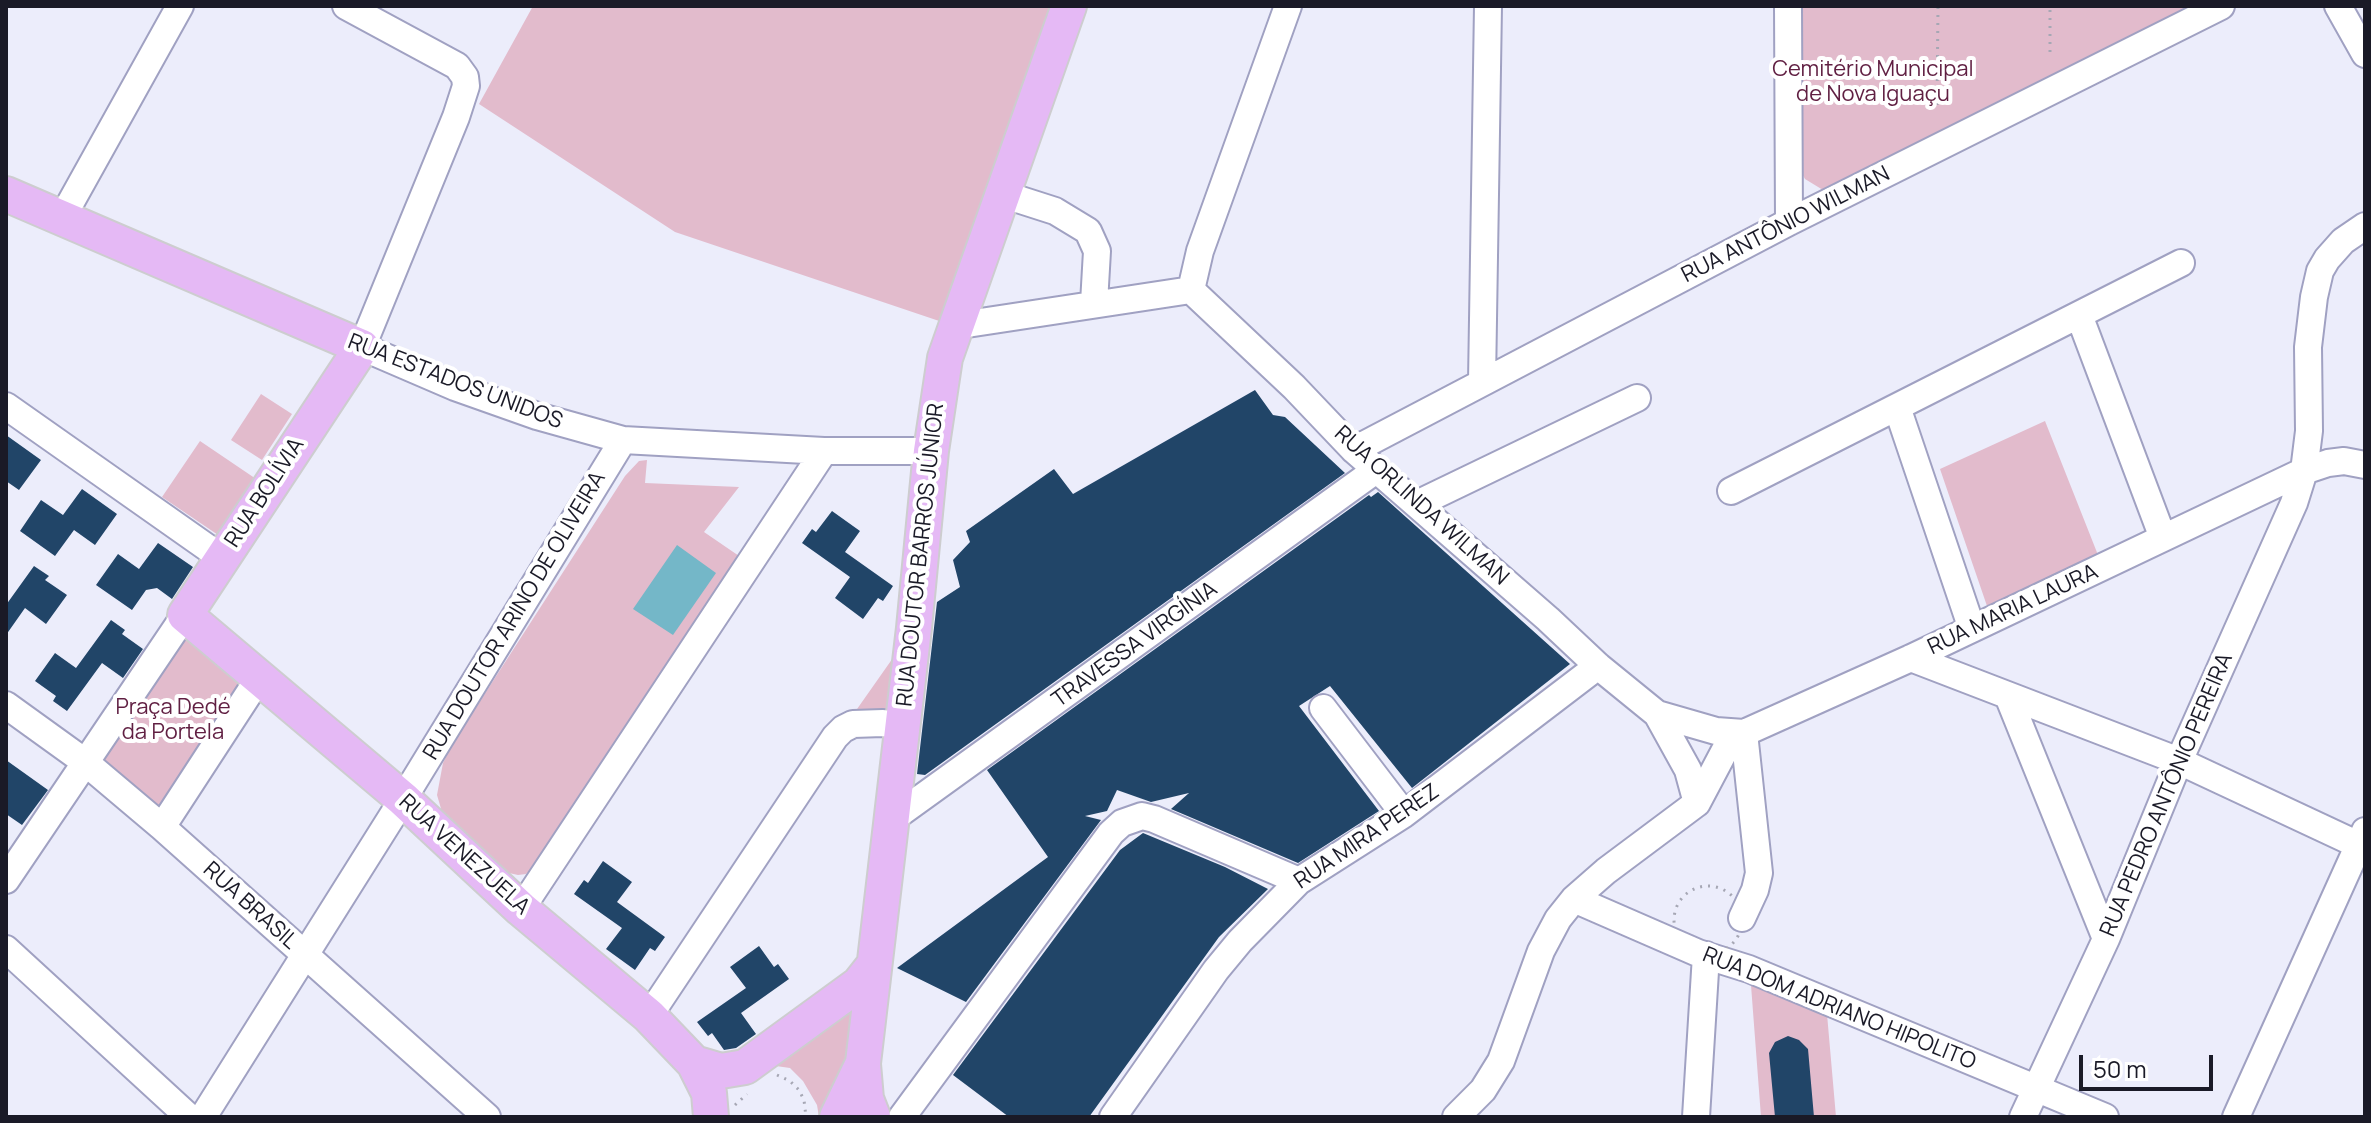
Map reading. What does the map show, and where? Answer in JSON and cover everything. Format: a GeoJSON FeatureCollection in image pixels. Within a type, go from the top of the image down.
{"type":"FeatureCollection","features":[{"type":"Feature","properties":{"kind":"main road","name":"RUA DOUTOR BARROS JÚNIOR"},"geometry":{"type":"LineString","coordinates":[[837,1117],[863,1063],[931,451],[945,358],[1069,6]]}},
{"type":"Feature","properties":{"kind":"main road","name":"RUA ESTADOS UNIDOS"},"geometry":{"type":"LineString","coordinates":[[6,194],[362,347]]}},
{"type":"Feature","properties":{"kind":"main road","name":"RUA BOLÍVIA"},"geometry":{"type":"LineString","coordinates":[[185,615],[362,347]]}},
{"type":"Feature","properties":{"kind":"main road","name":"RUA VENEZUELA"},"geometry":{"type":"LineString","coordinates":[[185,615],[403,799],[521,909],[649,1016],[694,1063],[709,1093],[711,1117]]}},
{"type":"Feature","properties":{"kind":"main road"},"geometry":{"type":"LineString","coordinates":[[694,1063],[721,1071],[745,1067],[859,984],[874,965]]}},
{"type":"Feature","properties":{"kind":"main road"},"geometry":{"type":"LineString","coordinates":[[863,1063],[866,1099],[873,1117]]}},
{"type":"Feature","properties":{"kind":"street"},"geometry":{"type":"LineString","coordinates":[[62,218],[180,6]]}},
{"type":"Feature","properties":{"kind":"street","name":"RUA BOLÍVIA"},"geometry":{"type":"LineString","coordinates":[[346,6],[443,57],[457,66],[465,77],[456,117],[362,347]]}},
{"type":"Feature","properties":{"kind":"street"},"geometry":{"type":"LineString","coordinates":[[954,326],[1191,290],[1200,251],[1288,6]]}},
{"type":"Feature","properties":{"kind":"street"},"geometry":{"type":"LineString","coordinates":[[1482,382],[1488,6]]}},
{"type":"Feature","properties":{"kind":"street"},"geometry":{"type":"LineString","coordinates":[[1788,6],[1789,222]]}},
{"type":"Feature","properties":{"kind":"street"},"geometry":{"type":"LineString","coordinates":[[2338,6],[2365,54]]}},
{"type":"Feature","properties":{"kind":"street","name":"RUA ANTÔNIO WILMAN"},"geometry":{"type":"LineString","coordinates":[[1354,450],[1789,222],[2215,8]]}},
{"type":"Feature","properties":{"kind":"street"},"geometry":{"type":"LineString","coordinates":[[1002,194],[1055,211],[1088,231],[1097,251],[1094,303]]}},
{"type":"Feature","properties":{"kind":"street","name":"RUA PEDRO ANTÔNIO PEREIRA"},"geometry":{"type":"LineString","coordinates":[[2023,1117],[2106,939],[2179,761],[2294,503],[2304,471],[2309,431],[2308,347],[2320,271],[2343,241],[2365,226]]}},
{"type":"Feature","properties":{"kind":"street"},"geometry":{"type":"LineString","coordinates":[[1731,491],[2181,263]]}},
{"type":"Feature","properties":{"kind":"street","name":"RUA ORLINDA WILMAN"},"geometry":{"type":"LineString","coordinates":[[1191,290],[1294,387],[1354,450],[1598,666],[1657,714],[1688,770],[1697,803]]}},
{"type":"Feature","properties":{"kind":"street"},"geometry":{"type":"LineString","coordinates":[[2079,315],[2163,538]]}},
{"type":"Feature","properties":{"kind":"street","name":"RUA ESTADOS UNIDOS"},"geometry":{"type":"LineString","coordinates":[[362,347],[455,387],[537,416],[623,440],[824,451],[931,451]]}},
{"type":"Feature","properties":{"kind":"street"},"geometry":{"type":"LineString","coordinates":[[1417,504],[1637,398]]}},
{"type":"Feature","properties":{"kind":"street"},"geometry":{"type":"LineString","coordinates":[[6,406],[222,558]]}},
{"type":"Feature","properties":{"kind":"street"},"geometry":{"type":"LineString","coordinates":[[1897,407],[1972,629]]}},
{"type":"Feature","properties":{"kind":"street","name":"RUA DOUTOR ARINO DE OLIVEIRA"},"geometry":{"type":"LineString","coordinates":[[203,1117],[623,440]]}},
{"type":"Feature","properties":{"kind":"street"},"geometry":{"type":"LineString","coordinates":[[521,909],[824,451]]}},
{"type":"Feature","properties":{"kind":"street","name":"RUA MARIA LAURA"},"geometry":{"type":"LineString","coordinates":[[1744,733],[1911,658],[2304,471],[2344,461],[2365,465]]}},
{"type":"Feature","properties":{"kind":"street","name":"TRAVESSA VIRGÍNIA"},"geometry":{"type":"LineString","coordinates":[[892,819],[1376,470]]}},
{"type":"Feature","properties":{"kind":"street","name":"RUA BOLÍVIA"},"geometry":{"type":"LineString","coordinates":[[6,880],[185,615]]}},
{"type":"Feature","properties":{"kind":"street"},"geometry":{"type":"LineString","coordinates":[[1911,658],[2179,761],[2363,841],[2236,1117]]}},
{"type":"Feature","properties":{"kind":"street","name":"RUA MIRA PEREZ"},"geometry":{"type":"LineString","coordinates":[[1113,1117],[1216,970],[1299,881],[1404,814],[1598,666]]}},
{"type":"Feature","properties":{"kind":"street"},"geometry":{"type":"LineString","coordinates":[[162,827],[259,678]]}},
{"type":"Feature","properties":{"kind":"street"},"geometry":{"type":"LineString","coordinates":[[2008,696],[2106,939]]}},
{"type":"Feature","properties":{"kind":"street","name":"RUA BRASIL"},"geometry":{"type":"LineString","coordinates":[[6,705],[85,762],[162,827],[487,1117]]}},
{"type":"Feature","properties":{"kind":"street"},"geometry":{"type":"LineString","coordinates":[[1323,708],[1404,814]]}},
{"type":"Feature","properties":{"kind":"street"},"geometry":{"type":"LineString","coordinates":[[1657,714],[1716,731],[1744,733]]}},
{"type":"Feature","properties":{"kind":"street"},"geometry":{"type":"LineString","coordinates":[[649,1016],[835,737],[853,724],[902,726]]}},
{"type":"Feature","properties":{"kind":"street"},"geometry":{"type":"LineString","coordinates":[[1456,1117],[1492,1077],[1511,1036],[1545,942],[1558,919],[1574,899],[1606,871],[1697,803],[1725,750],[1744,733]]}},
{"type":"Feature","properties":{"kind":"street"},"geometry":{"type":"LineString","coordinates":[[1742,918],[1759,873],[1744,733]]}},
{"type":"Feature","properties":{"kind":"street"},"geometry":{"type":"LineString","coordinates":[[902,1117],[1111,833],[1122,823],[1142,816],[1154,819],[1299,881]]}},
{"type":"Feature","properties":{"kind":"street","name":"RUA DOM ADRIANO HIPOLITO"},"geometry":{"type":"LineString","coordinates":[[1574,899],[2105,1117]]}},
{"type":"Feature","properties":{"kind":"street"},"geometry":{"type":"LineString","coordinates":[[6,949],[189,1117]]}},
{"type":"Feature","properties":{"kind":"street"},"geometry":{"type":"LineString","coordinates":[[1696,1117],[1702,954]]}},
{"type":"Feature","properties":{"kind":"path"},"geometry":{"type":"LineString","coordinates":[[1937,105],[1938,6]]}},
{"type":"Feature","properties":{"kind":"path"},"geometry":{"type":"LineString","coordinates":[[2050,6],[2050,52]]}},
{"type":"Feature","properties":{"kind":"path"},"geometry":{"type":"LineString","coordinates":[[2137,6],[2137,13]]}},
{"type":"Feature","properties":{"kind":"path"},"geometry":{"type":"LineString","coordinates":[[1698,888],[1719,888],[1737,902],[1742,918],[1738,935],[1731,945],[1721,951],[1702,954],[1681,940],[1676,931],[1676,910],[1688,893],[1698,888]]}},
{"type":"Feature","properties":{"kind":"path"},"geometry":{"type":"LineString","coordinates":[[769,1074],[783,1077],[795,1085],[804,1100],[806,1117]]}},
{"type":"Feature","properties":{"kind":"green space"},"geometry":{"type":"Polygon","coordinates":[[[533,6],[1053,6],[954,326],[675,232],[479,104],[533,6]]]}},
{"type":"Feature","properties":{"kind":"green space","name":"Cemitério Municipal de Nova Iguaçu"},"geometry":{"type":"Polygon","coordinates":[[[1796,6],[2189,6],[1843,186],[1823,190],[1805,179],[1796,163],[1796,6]]]}},
{"type":"Feature","properties":{"kind":"green space"},"geometry":{"type":"Polygon","coordinates":[[[261,394],[292,414],[262,460],[231,440],[261,394]]]}},
{"type":"Feature","properties":{"kind":"green space"},"geometry":{"type":"Polygon","coordinates":[[[2045,421],[2098,555],[1987,606],[1940,469],[2045,421]]]}},
{"type":"Feature","properties":{"kind":"green space"},"geometry":{"type":"Polygon","coordinates":[[[200,441],[265,485],[227,541],[162,497],[200,441]]]}},
{"type":"Feature","properties":{"kind":"green space"},"geometry":{"type":"Polygon","coordinates":[[[647,460],[645,483],[739,487],[704,532],[742,558],[534,866],[526,874],[509,873],[442,812],[437,795],[443,763],[625,476],[639,461],[647,460]]]}},
{"type":"Feature","properties":{"kind":"green space"},"geometry":{"type":"Polygon","coordinates":[[[914,628],[902,726],[843,729],[914,628]]]}},
{"type":"Feature","properties":{"kind":"green space","name":"Praça Dedé da Portela"},"geometry":{"type":"Polygon","coordinates":[[[185,629],[247,679],[163,810],[99,762],[185,629]]]}},
{"type":"Feature","properties":{"kind":"green space"},"geometry":{"type":"Polygon","coordinates":[[[1750,972],[1827,1014],[1836,1117],[1761,1117],[1750,972]]]}},
{"type":"Feature","properties":{"kind":"green space"},"geometry":{"type":"Polygon","coordinates":[[[868,986],[856,1070],[829,1117],[819,1117],[817,1105],[803,1081],[790,1068],[769,1065],[868,986]]]}},
{"type":"Feature","properties":{"kind":"water"},"geometry":{"type":"Polygon","coordinates":[[[677,545],[716,573],[673,635],[633,609],[677,545]]]}},
{"type":"Feature","properties":{"kind":"building"},"geometry":{"type":"Polygon","coordinates":[[[1255,390],[1273,415],[1285,417],[1345,473],[925,775],[917,774],[937,602],[960,587],[953,560],[970,542],[966,531],[1054,469],[1073,494],[1255,390]]]}},
{"type":"Feature","properties":{"kind":"building"},"geometry":{"type":"Polygon","coordinates":[[[6,435],[41,460],[19,490],[6,481],[6,435]]]}},
{"type":"Feature","properties":{"kind":"building"},"geometry":{"type":"Polygon","coordinates":[[[82,489],[117,514],[95,545],[74,530],[55,556],[20,531],[41,500],[63,515],[82,489]]]}},
{"type":"Feature","properties":{"kind":"building"},"geometry":{"type":"Polygon","coordinates":[[[1378,492],[1570,664],[1412,788],[1330,686],[1299,706],[1379,811],[1298,863],[1171,809],[1189,793],[1151,802],[1117,790],[1107,811],[1085,816],[1101,820],[966,1002],[897,968],[1048,857],[987,770],[1369,495],[1371,497],[1378,492]]]}},
{"type":"Feature","properties":{"kind":"building"},"geometry":{"type":"Polygon","coordinates":[[[832,511],[860,531],[845,552],[893,586],[883,601],[878,598],[863,619],[835,598],[850,577],[802,543],[812,529],[816,532],[832,511]]]}},
{"type":"Feature","properties":{"kind":"building"},"geometry":{"type":"Polygon","coordinates":[[[158,543],[193,567],[172,599],[157,588],[146,590],[132,610],[96,585],[118,554],[139,569],[158,543]]]}},
{"type":"Feature","properties":{"kind":"building"},"geometry":{"type":"Polygon","coordinates":[[[34,566],[49,576],[45,580],[67,595],[46,624],[25,608],[6,635],[6,605],[34,566]]]}},
{"type":"Feature","properties":{"kind":"building"},"geometry":{"type":"Polygon","coordinates":[[[111,620],[125,630],[122,634],[143,649],[123,678],[102,663],[67,711],[53,701],[56,696],[35,681],[55,653],[76,668],[111,620]]]}},
{"type":"Feature","properties":{"kind":"building"},"geometry":{"type":"Polygon","coordinates":[[[6,760],[48,790],[22,825],[6,814],[6,760]]]}},
{"type":"Feature","properties":{"kind":"building"},"geometry":{"type":"Polygon","coordinates":[[[1143,833],[1225,867],[1268,889],[1219,937],[1089,1117],[1009,1117],[953,1075],[1120,850],[1143,833]]]}},
{"type":"Feature","properties":{"kind":"building"},"geometry":{"type":"Polygon","coordinates":[[[603,861],[632,882],[617,902],[665,937],[655,951],[650,948],[635,970],[606,949],[622,928],[574,894],[584,880],[588,883],[603,861]]]}},
{"type":"Feature","properties":{"kind":"building"},"geometry":{"type":"Polygon","coordinates":[[[759,946],[774,967],[778,964],[789,979],[741,1013],[756,1034],[736,1048],[724,1050],[712,1033],[708,1036],[697,1022],[746,988],[730,967],[759,946]]]}},
{"type":"Feature","properties":{"kind":"building"},"geometry":{"type":"Polygon","coordinates":[[[1788,1036],[1799,1040],[1808,1049],[1814,1117],[1775,1117],[1769,1053],[1775,1042],[1788,1036]]]}}]}
